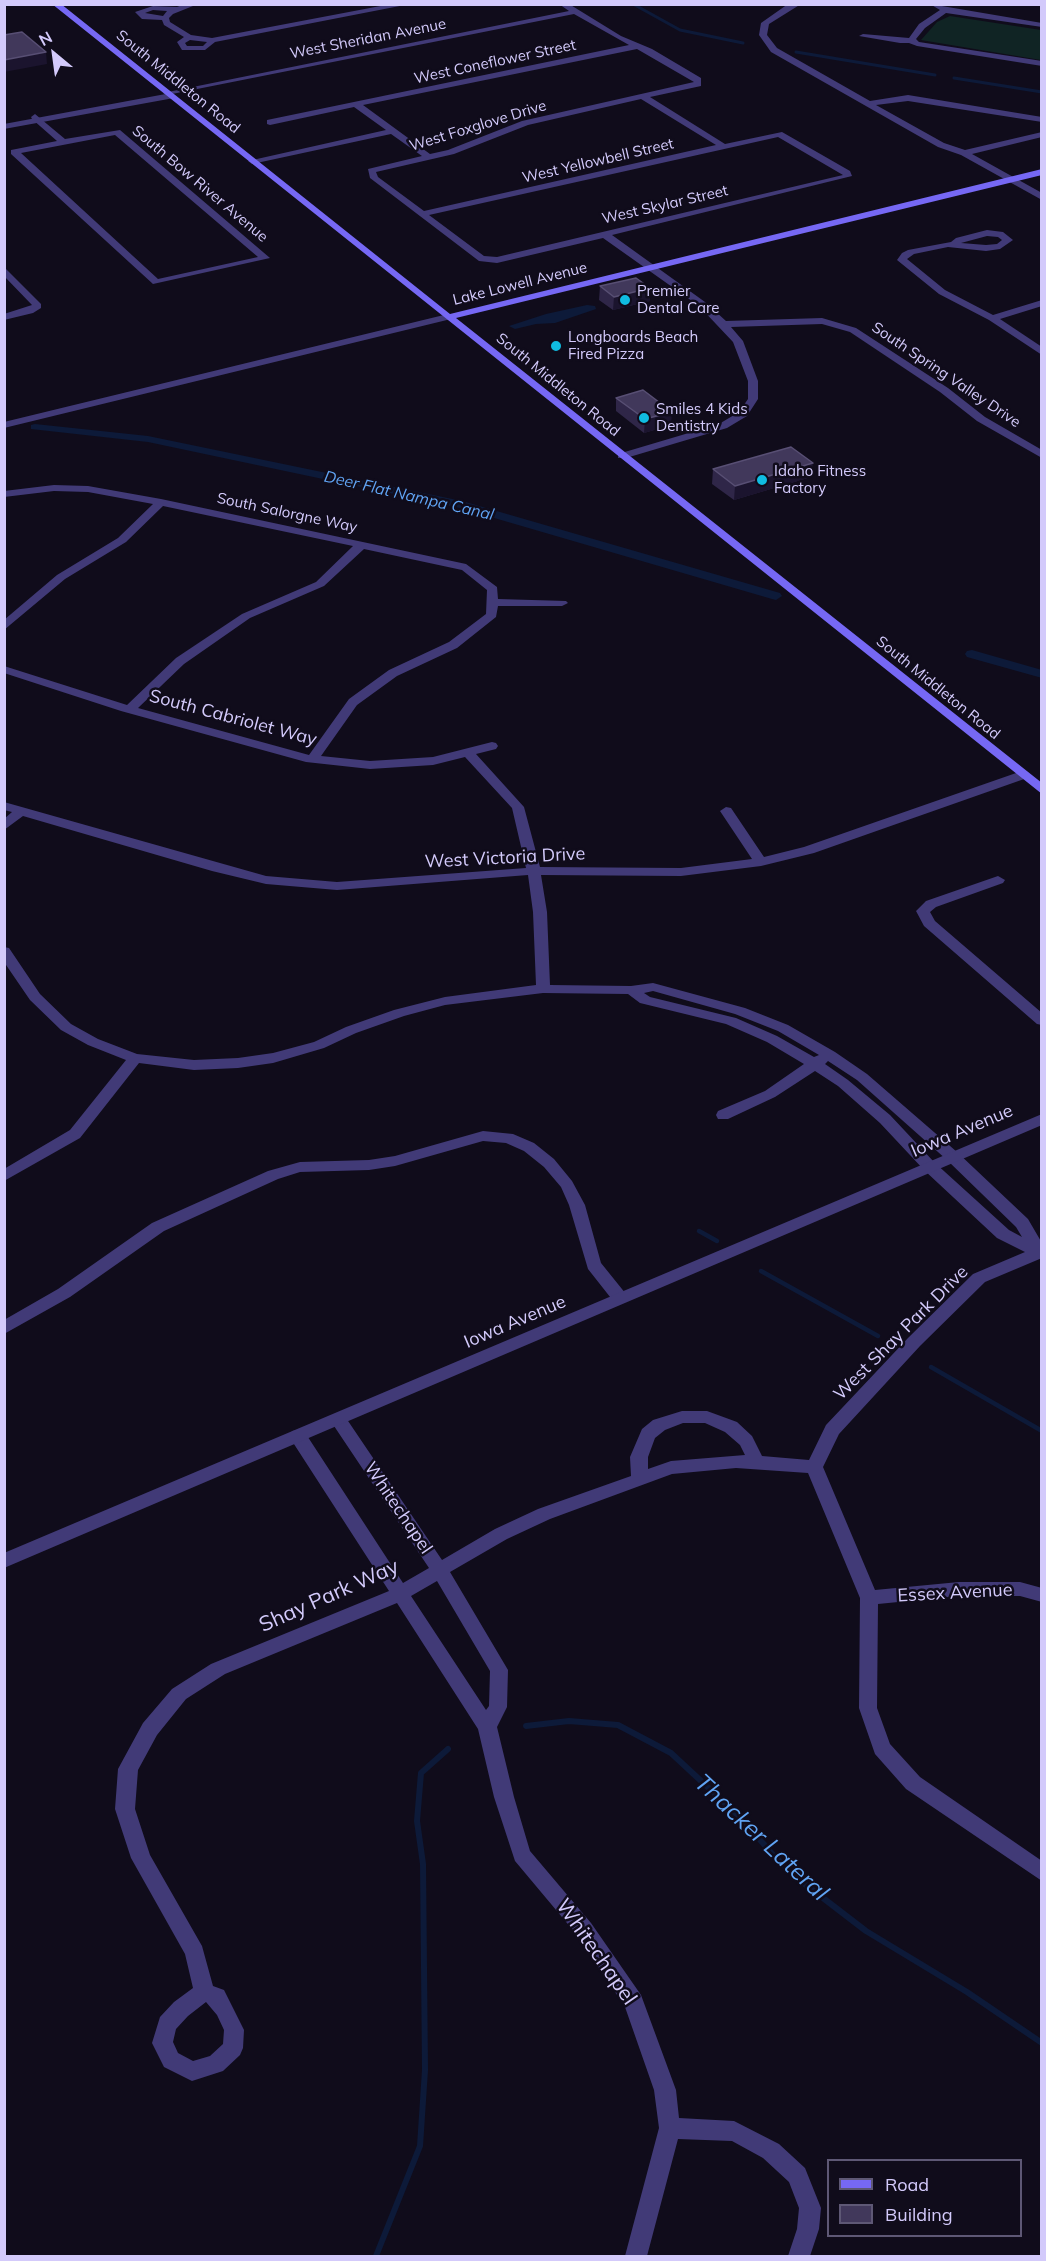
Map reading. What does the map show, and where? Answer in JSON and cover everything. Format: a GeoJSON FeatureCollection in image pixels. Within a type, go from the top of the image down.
{"type":"FeatureCollection","features":[{"type":"Feature","properties":{"kind":"main road","name":"South Middleton Road"},"geometry":{"type":"LineString","coordinates":[[56,4],[1041,789]]}},
{"type":"Feature","properties":{"kind":"main road","name":"Lake Lowell Avenue"},"geometry":{"type":"LineString","coordinates":[[448,317],[1041,172]]}},
{"type":"Feature","properties":{"kind":"street"},"geometry":{"type":"LineString","coordinates":[[165,18],[175,9],[194,4]]}},
{"type":"Feature","properties":{"kind":"street"},"geometry":{"type":"LineString","coordinates":[[165,18],[170,26],[189,37],[181,42],[185,48],[205,48],[212,43],[212,40],[406,4]]}},
{"type":"Feature","properties":{"kind":"street"},"geometry":{"type":"LineString","coordinates":[[563,4],[618,38],[638,46]]}},
{"type":"Feature","properties":{"kind":"street"},"geometry":{"type":"LineString","coordinates":[[796,4],[765,23],[763,35],[774,50],[868,104],[941,144],[964,153],[1041,197]]}},
{"type":"Feature","properties":{"kind":"street"},"geometry":{"type":"LineString","coordinates":[[934,4],[945,10],[1041,26]]}},
{"type":"Feature","properties":{"kind":"street"},"geometry":{"type":"LineString","coordinates":[[165,18],[145,17],[139,12],[153,8],[175,9]]}},
{"type":"Feature","properties":{"kind":"street"},"geometry":{"type":"LineString","coordinates":[[911,40],[922,26],[945,10]]}},
{"type":"Feature","properties":{"kind":"street","name":"West Sheridan Avenue"},"geometry":{"type":"LineString","coordinates":[[37,118],[575,12]]}},
{"type":"Feature","properties":{"kind":"street"},"geometry":{"type":"LineString","coordinates":[[759,15],[774,17]]}},
{"type":"Feature","properties":{"kind":"street"},"geometry":{"type":"LineString","coordinates":[[863,36],[900,41],[911,40],[916,44],[1041,64]]}},
{"type":"Feature","properties":{"kind":"street","name":"West Foxglove Drive"},"geometry":{"type":"LineString","coordinates":[[422,214],[374,178],[371,171],[474,144],[525,123],[698,84],[698,80],[638,46]]}},
{"type":"Feature","properties":{"kind":"street","name":"West Coneflower Street"},"geometry":{"type":"LineString","coordinates":[[270,122],[638,46]]}},
{"type":"Feature","properties":{"kind":"street"},"geometry":{"type":"LineString","coordinates":[[643,97],[723,146]]}},
{"type":"Feature","properties":{"kind":"street"},"geometry":{"type":"LineString","coordinates":[[868,104],[896,98],[915,98],[1041,120]]}},
{"type":"Feature","properties":{"kind":"street"},"geometry":{"type":"LineString","coordinates":[[357,105],[428,157]]}},
{"type":"Feature","properties":{"kind":"street"},"geometry":{"type":"LineString","coordinates":[[4,127],[37,118]]}},
{"type":"Feature","properties":{"kind":"street"},"geometry":{"type":"LineString","coordinates":[[4,122],[37,118],[63,142]]}},
{"type":"Feature","properties":{"kind":"street"},"geometry":{"type":"LineString","coordinates":[[252,161],[393,131]]}},
{"type":"Feature","properties":{"kind":"street","name":"South Bow River Avenue"},"geometry":{"type":"LineString","coordinates":[[117,132],[265,258],[156,282],[14,152],[63,142],[117,132]]}},
{"type":"Feature","properties":{"kind":"street","name":"West Yellowbell Street"},"geometry":{"type":"LineString","coordinates":[[422,214],[780,134],[847,173],[848,176]]}},
{"type":"Feature","properties":{"kind":"street"},"geometry":{"type":"LineString","coordinates":[[964,153],[1041,134]]}},
{"type":"Feature","properties":{"kind":"street","name":"West Skylar Street"},"geometry":{"type":"LineString","coordinates":[[422,214],[482,259],[489,261],[848,176]]}},
{"type":"Feature","properties":{"kind":"street"},"geometry":{"type":"LineString","coordinates":[[605,235],[702,304],[724,324],[738,341],[753,381],[753,399],[742,414],[723,426],[622,456]]}},
{"type":"Feature","properties":{"kind":"street"},"geometry":{"type":"LineString","coordinates":[[954,244],[911,252],[902,260],[942,292],[992,318],[1041,352]]}},
{"type":"Feature","properties":{"kind":"street"},"geometry":{"type":"LineString","coordinates":[[4,270],[38,306],[30,311],[4,317]]}},
{"type":"Feature","properties":{"kind":"street"},"geometry":{"type":"LineString","coordinates":[[992,318],[1041,303]]}},
{"type":"Feature","properties":{"kind":"street","name":"Lake Lowell Avenue"},"geometry":{"type":"LineString","coordinates":[[4,425],[448,317]]}},
{"type":"Feature","properties":{"kind":"street","name":"South Spring Valley Drive"},"geometry":{"type":"LineString","coordinates":[[724,324],[822,321],[853,330],[944,390],[981,419],[1041,455]]}},
{"type":"Feature","properties":{"kind":"street","name":"South Salorgne Way"},"geometry":{"type":"LineString","coordinates":[[4,494],[54,488],[88,489],[162,502],[466,567],[493,589],[492,602]]}},
{"type":"Feature","properties":{"kind":"street"},"geometry":{"type":"LineString","coordinates":[[4,627],[61,577],[122,540],[162,502]]}},
{"type":"Feature","properties":{"kind":"street"},"geometry":{"type":"LineString","coordinates":[[130,710],[180,661],[246,616],[320,584],[362,544]]}},
{"type":"Feature","properties":{"kind":"street"},"geometry":{"type":"LineString","coordinates":[[312,759],[353,702],[393,673],[453,645],[492,615],[492,602],[562,603]]}},
{"type":"Feature","properties":{"kind":"street","name":"South Cabriolet Way"},"geometry":{"type":"LineString","coordinates":[[4,669],[130,710],[312,759],[370,765],[433,761],[492,746]]}},
{"type":"Feature","properties":{"kind":"street"},"geometry":{"type":"LineString","coordinates":[[468,753],[518,807],[534,871],[540,912],[543,989]]}},
{"type":"Feature","properties":{"kind":"street","name":"West Victoria Drive"},"geometry":{"type":"LineString","coordinates":[[4,806],[266,880],[337,886],[534,871],[681,872],[761,862],[809,850],[1023,775]]}},
{"type":"Feature","properties":{"kind":"street"},"geometry":{"type":"LineString","coordinates":[[726,811],[761,862]]}},
{"type":"Feature","properties":{"kind":"street"},"geometry":{"type":"LineString","coordinates":[[4,826],[20,812]]}},
{"type":"Feature","properties":{"kind":"street"},"geometry":{"type":"LineString","coordinates":[[998,880],[932,904],[923,911],[929,923],[1041,1020]]}},
{"type":"Feature","properties":{"kind":"street"},"geometry":{"type":"LineString","coordinates":[[4,951],[34,997],[48,1013],[66,1027],[93,1042],[135,1058],[194,1065],[238,1063],[273,1058],[319,1045],[351,1030],[399,1013],[445,1001],[543,989],[631,990],[653,987],[735,1016],[783,1028],[830,1055],[902,1110],[952,1156],[1022,1224],[1041,1253]]}},
{"type":"Feature","properties":{"kind":"street"},"geometry":{"type":"LineString","coordinates":[[735,1016],[843,1083],[885,1119],[929,1166],[1003,1234],[1041,1253]]}},
{"type":"Feature","properties":{"kind":"street"},"geometry":{"type":"LineString","coordinates":[[723,1114],[770,1094],[830,1055]]}},
{"type":"Feature","properties":{"kind":"street"},"geometry":{"type":"LineString","coordinates":[[4,1176],[75,1134],[135,1058]]}},
{"type":"Feature","properties":{"kind":"street","name":"Iowa Avenue"},"geometry":{"type":"LineString","coordinates":[[4,1561],[1041,1119]]}},
{"type":"Feature","properties":{"kind":"street"},"geometry":{"type":"LineString","coordinates":[[4,1328],[64,1293],[158,1227],[273,1175],[300,1167],[369,1165],[395,1161],[483,1136],[508,1138],[529,1147],[549,1163],[567,1185],[577,1205],[594,1265],[620,1298]]}},
{"type":"Feature","properties":{"kind":"street","name":"West Shay Park Drive"},"geometry":{"type":"LineString","coordinates":[[814,1467],[832,1430],[914,1342],[979,1278],[1041,1253]]}},
{"type":"Feature","properties":{"kind":"street"},"geometry":{"type":"LineString","coordinates":[[639,1480],[639,1457],[648,1434],[659,1425],[682,1417],[707,1417],[731,1427],[746,1441],[757,1463]]}},
{"type":"Feature","properties":{"kind":"street","name":"Whitechapel"},"geometry":{"type":"LineString","coordinates":[[338,1419],[439,1569],[499,1670],[498,1707],[487,1727]]}},
{"type":"Feature","properties":{"kind":"street","name":"Whitechapel"},"geometry":{"type":"LineString","coordinates":[[298,1436],[487,1727],[504,1797],[522,1855],[584,1929],[634,2002],[665,2090],[670,2128],[636,2256]]}},
{"type":"Feature","properties":{"kind":"street","name":"Shay Park Way"},"geometry":{"type":"LineString","coordinates":[[204,1992],[195,1952],[141,1858],[125,1809],[128,1769],[150,1729],[179,1694],[218,1669],[399,1594],[501,1534],[544,1514],[671,1468],[736,1461],[814,1467]]}},
{"type":"Feature","properties":{"kind":"street"},"geometry":{"type":"LineString","coordinates":[[814,1467],[869,1598],[868,1708],[882,1748],[913,1783],[1041,1872]]}},
{"type":"Feature","properties":{"kind":"street","name":"Essex Avenue"},"geometry":{"type":"LineString","coordinates":[[869,1598],[959,1589],[1020,1589],[1041,1595]]}},
{"type":"Feature","properties":{"kind":"street"},"geometry":{"type":"LineString","coordinates":[[670,2128],[734,2131],[771,2151],[797,2175],[810,2208],[808,2229],[799,2256]]}},
{"type":"Feature","properties":{"kind":"green space"},"geometry":{"type":"Polygon","coordinates":[[[950,16],[1041,30],[1041,60],[921,40],[937,22],[950,16]]]}},
{"type":"Feature","properties":{"kind":"water"},"geometry":{"type":"Polygon","coordinates":[[[587,305],[595,306],[596,309],[555,323],[536,324],[515,329],[509,326],[546,314],[587,305]]]}},
{"type":"Feature","properties":{"kind":"building"},"geometry":{"type":"Polygon","coordinates":[[[22,32],[46,52],[4,60],[4,35],[22,32]]]}},
{"type":"Feature","properties":{"kind":"building"},"geometry":{"type":"Polygon","coordinates":[[[636,278],[650,288],[614,297],[600,286],[636,278]]]}},
{"type":"Feature","properties":{"kind":"building"},"geometry":{"type":"Polygon","coordinates":[[[643,390],[672,412],[645,419],[616,398],[643,390]]]}},
{"type":"Feature","properties":{"kind":"building"},"geometry":{"type":"Polygon","coordinates":[[[791,447],[813,463],[735,486],[713,469],[791,447]]]}},
{"type":"Feature","properties":{"kind":"waterway"},"geometry":{"type":"LineString","coordinates":[[633,4],[680,30],[743,43]]}},
{"type":"Feature","properties":{"kind":"waterway"},"geometry":{"type":"LineString","coordinates":[[796,52],[935,75]]}},
{"type":"Feature","properties":{"kind":"waterway"},"geometry":{"type":"LineString","coordinates":[[954,78],[1042,92]]}},
{"type":"Feature","properties":{"kind":"waterway","name":"Deer Flat Nampa Canal"},"geometry":{"type":"LineString","coordinates":[[35,427],[148,439],[462,505],[776,596]]}},
{"type":"Feature","properties":{"kind":"waterway"},"geometry":{"type":"LineString","coordinates":[[972,654],[1042,674]]}},
{"type":"Feature","properties":{"kind":"waterway"},"geometry":{"type":"LineString","coordinates":[[699,1231],[717,1241]]}},
{"type":"Feature","properties":{"kind":"waterway"},"geometry":{"type":"LineString","coordinates":[[761,1271],[878,1336]]}},
{"type":"Feature","properties":{"kind":"waterway"},"geometry":{"type":"LineString","coordinates":[[931,1367],[1042,1431]]}},
{"type":"Feature","properties":{"kind":"waterway","name":"Thacker Lateral"},"geometry":{"type":"LineString","coordinates":[[526,1726],[569,1721],[618,1725],[671,1753],[743,1820],[774,1856],[797,1878],[866,1931],[967,1992],[1042,2043]]}},
{"type":"Feature","properties":{"kind":"waterway","name":"Thacker Lateral"},"geometry":{"type":"LineString","coordinates":[[376,2256],[420,2146],[425,2070],[423,1864],[417,1821],[421,1773],[448,1749]]}},
{"type":"Feature","properties":{"kind":"place","name":"Premier Dental Care"},"geometry":{"type":"Point","coordinates":[625,300]}},
{"type":"Feature","properties":{"kind":"place","name":"Longboards Beach Fired Pizza"},"geometry":{"type":"Point","coordinates":[556,346]}},
{"type":"Feature","properties":{"kind":"place","name":"Smiles 4 Kids Dentistry"},"geometry":{"type":"Point","coordinates":[644,418]}},
{"type":"Feature","properties":{"kind":"place","name":"Idaho Fitness Factory"},"geometry":{"type":"Point","coordinates":[762,480]}}]}
